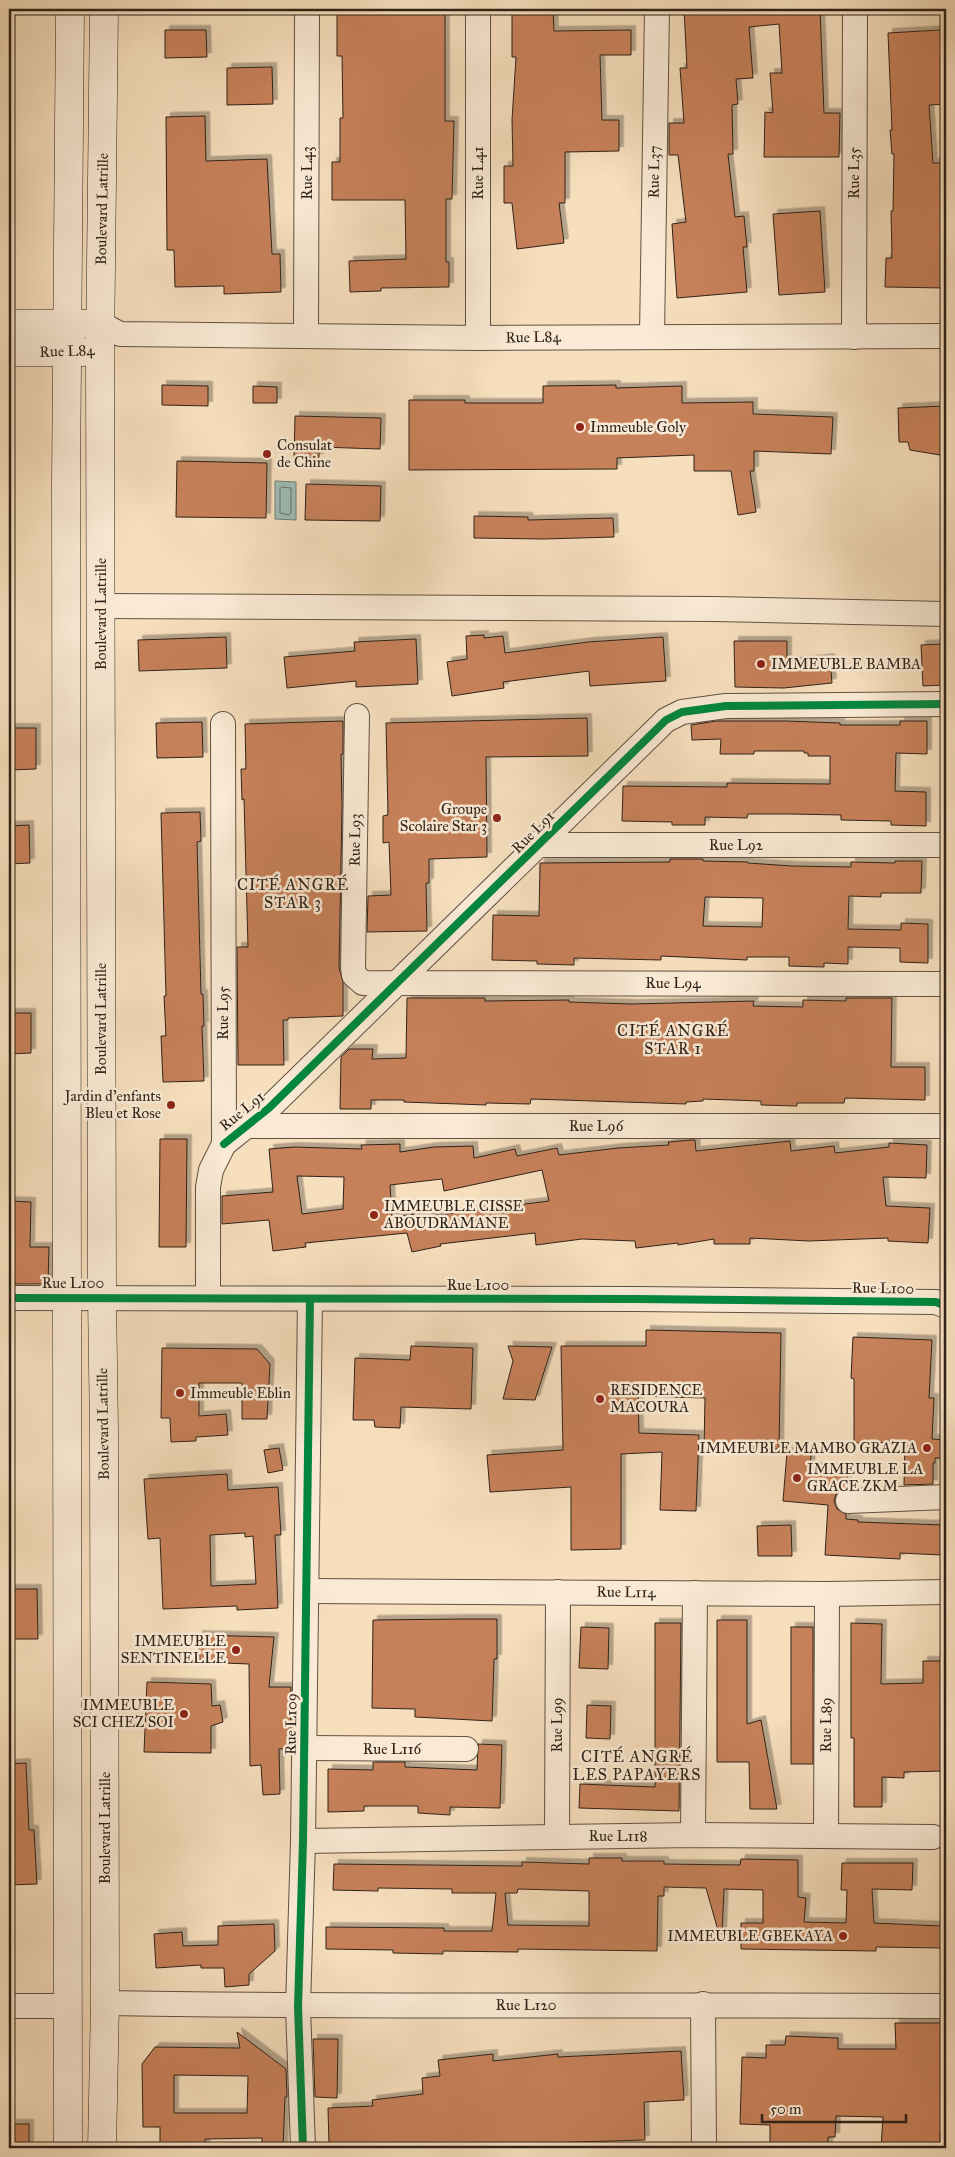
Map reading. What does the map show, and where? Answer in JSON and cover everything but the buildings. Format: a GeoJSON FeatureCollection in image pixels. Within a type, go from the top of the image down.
{"type":"FeatureCollection","features":[{"type":"Feature","properties":{"kind":"main road"},"geometry":{"type":"LineString","coordinates":[[68,2148],[66,323],[70,9]]}},
{"type":"Feature","properties":{"kind":"main road","name":"Boulevard Latrille"},"geometry":{"type":"LineString","coordinates":[[102,2148],[105,2003],[100,352],[111,329],[104,9]]}},
{"type":"Feature","properties":{"kind":"main road","name":"Rue L84"},"geometry":{"type":"LineString","coordinates":[[9,324],[66,323],[111,329]]}},
{"type":"Feature","properties":{"kind":"main road","name":"Rue L84"},"geometry":{"type":"LineString","coordinates":[[9,352],[100,352]]}},
{"type":"Feature","properties":{"kind":"street","name":"Rue L43"},"geometry":{"type":"LineString","coordinates":[[306,336],[307,9]]}},
{"type":"Feature","properties":{"kind":"street","name":"Rue L41"},"geometry":{"type":"LineString","coordinates":[[478,9],[478,338]]}},
{"type":"Feature","properties":{"kind":"street","name":"Rue L37"},"geometry":{"type":"LineString","coordinates":[[652,336],[657,9]]}},
{"type":"Feature","properties":{"kind":"street","name":"Rue L35"},"geometry":{"type":"LineString","coordinates":[[854,337],[855,9]]}},
{"type":"Feature","properties":{"kind":"street","name":"Rue L84"},"geometry":{"type":"LineString","coordinates":[[111,329],[306,336],[478,338],[946,336]]}},
{"type":"Feature","properties":{"kind":"street"},"geometry":{"type":"LineString","coordinates":[[102,606],[714,609],[946,614]]}},
{"type":"Feature","properties":{"kind":"street","name":"Rue L91"},"geometry":{"type":"LineString","coordinates":[[224,1144],[269,1108],[666,720],[682,712],[726,706],[938,704]]}},
{"type":"Feature","properties":{"kind":"street","name":"Rue L93"},"geometry":{"type":"LineString","coordinates":[[358,716],[353,968],[354,974],[363,983],[399,982]]}},
{"type":"Feature","properties":{"kind":"street","name":"Rue L95"},"geometry":{"type":"LineString","coordinates":[[208,1298],[208,1188],[211,1170],[224,1144],[223,724]]}},
{"type":"Feature","properties":{"kind":"street","name":"Rue L92"},"geometry":{"type":"LineString","coordinates":[[540,844],[939,844]]}},
{"type":"Feature","properties":{"kind":"street","name":"Rue L94"},"geometry":{"type":"LineString","coordinates":[[399,982],[946,984]]}},
{"type":"Feature","properties":{"kind":"street","name":"Rue L96"},"geometry":{"type":"LineString","coordinates":[[246,1126],[946,1126]]}},
{"type":"Feature","properties":{"kind":"street","name":"Rue L100"},"geometry":{"type":"LineString","coordinates":[[9,1298],[636,1299],[936,1302],[946,1306]]}},
{"type":"Feature","properties":{"kind":"street","name":"Rue L109"},"geometry":{"type":"LineString","coordinates":[[303,2148],[298,2007],[303,1841],[311,1748],[307,1591],[310,1299]]}},
{"type":"Feature","properties":{"kind":"street"},"geometry":{"type":"LineString","coordinates":[[848,1501],[946,1497]]}},
{"type":"Feature","properties":{"kind":"street","name":"Rue L114"},"geometry":{"type":"LineString","coordinates":[[307,1591],[558,1603],[695,1593],[827,1604],[946,1592]]}},
{"type":"Feature","properties":{"kind":"street"},"geometry":{"type":"LineString","coordinates":[[693,1835],[695,1593]]}},
{"type":"Feature","properties":{"kind":"street","name":"Rue L99"},"geometry":{"type":"LineString","coordinates":[[556,1836],[558,1603]]}},
{"type":"Feature","properties":{"kind":"street","name":"Rue L89"},"geometry":{"type":"LineString","coordinates":[[826,1836],[827,1604]]}},
{"type":"Feature","properties":{"kind":"street","name":"Rue L116"},"geometry":{"type":"LineString","coordinates":[[311,1748],[466,1749]]}},
{"type":"Feature","properties":{"kind":"street","name":"Rue L118"},"geometry":{"type":"LineString","coordinates":[[303,1841],[693,1835],[933,1837]]}},
{"type":"Feature","properties":{"kind":"street","name":"Rue L120"},"geometry":{"type":"LineString","coordinates":[[105,2003],[298,2007],[703,2004],[946,2006]]}},
{"type":"Feature","properties":{"kind":"street"},"geometry":{"type":"LineString","coordinates":[[703,2004],[704,2148]]}},
{"type":"Feature","properties":{"kind":"street"},"geometry":{"type":"LineString","coordinates":[[9,2006],[67,2006]]}},
{"type":"Feature","properties":{"kind":"water"},"geometry":{"type":"Polygon","coordinates":[[[275,481],[296,482],[296,520],[275,519],[275,481]]]}},
{"type":"Feature","properties":{"kind":"cycle path"},"geometry":{"type":"LineString","coordinates":[[224,1144],[269,1108],[666,720],[682,712],[726,706],[946,704]]}},
{"type":"Feature","properties":{"kind":"cycle path"},"geometry":{"type":"LineString","coordinates":[[9,1298],[636,1299],[936,1302],[946,1306]]}},
{"type":"Feature","properties":{"kind":"cycle path"},"geometry":{"type":"LineString","coordinates":[[303,2148],[298,2007],[303,1841],[310,1299]]}},
{"type":"Feature","properties":{"kind":"place","name":"Immeuble Goly"},"geometry":{"type":"Point","coordinates":[580,427]}},
{"type":"Feature","properties":{"kind":"place","name":"Consulat de Chine"},"geometry":{"type":"Point","coordinates":[267,454]}},
{"type":"Feature","properties":{"kind":"place","name":"IMMEUBLE BAMBA"},"geometry":{"type":"Point","coordinates":[761,664]}},
{"type":"Feature","properties":{"kind":"place","name":"Groupe Scolaire Star 3"},"geometry":{"type":"Point","coordinates":[497,818]}},
{"type":"Feature","properties":{"kind":"place","name":"Jardin d'enfants Bleu et Rose"},"geometry":{"type":"Point","coordinates":[171,1105]}},
{"type":"Feature","properties":{"kind":"place","name":"IMMEUBLE CISSE ABOUDRAMANE"},"geometry":{"type":"Point","coordinates":[374,1215]}},
{"type":"Feature","properties":{"kind":"place","name":"Immeuble Eblin"},"geometry":{"type":"Point","coordinates":[180,1393]}},
{"type":"Feature","properties":{"kind":"place","name":"RESIDENCE MACOURA"},"geometry":{"type":"Point","coordinates":[600,1399]}},
{"type":"Feature","properties":{"kind":"place","name":"IMMEUBLE MAMBO GRAZIA"},"geometry":{"type":"Point","coordinates":[927,1448]}},
{"type":"Feature","properties":{"kind":"place","name":"IMMEUBLE LA GRACE ZKM"},"geometry":{"type":"Point","coordinates":[797,1478]}},
{"type":"Feature","properties":{"kind":"place","name":"IMMEUBLE SENTINELLE"},"geometry":{"type":"Point","coordinates":[236,1650]}},
{"type":"Feature","properties":{"kind":"place","name":"IMMEUBLE SCI CHEZ SOI"},"geometry":{"type":"Point","coordinates":[184,1714]}},
{"type":"Feature","properties":{"kind":"place","name":"IMMEUBLE GBEKAYA"},"geometry":{"type":"Point","coordinates":[843,1936]}},
{"type":"Feature","properties":{"kind":"district","name":"CITÉ ANGRÉ STAR 3"},"geometry":{"type":"Point","coordinates":[293,893]}},
{"type":"Feature","properties":{"kind":"district","name":"CITÉ ANGRÉ STAR 1"},"geometry":{"type":"Point","coordinates":[673,1039]}},
{"type":"Feature","properties":{"kind":"district","name":"CITÉ ANGRÉ LES PAPAYERS"},"geometry":{"type":"Point","coordinates":[637,1765]}}]}
